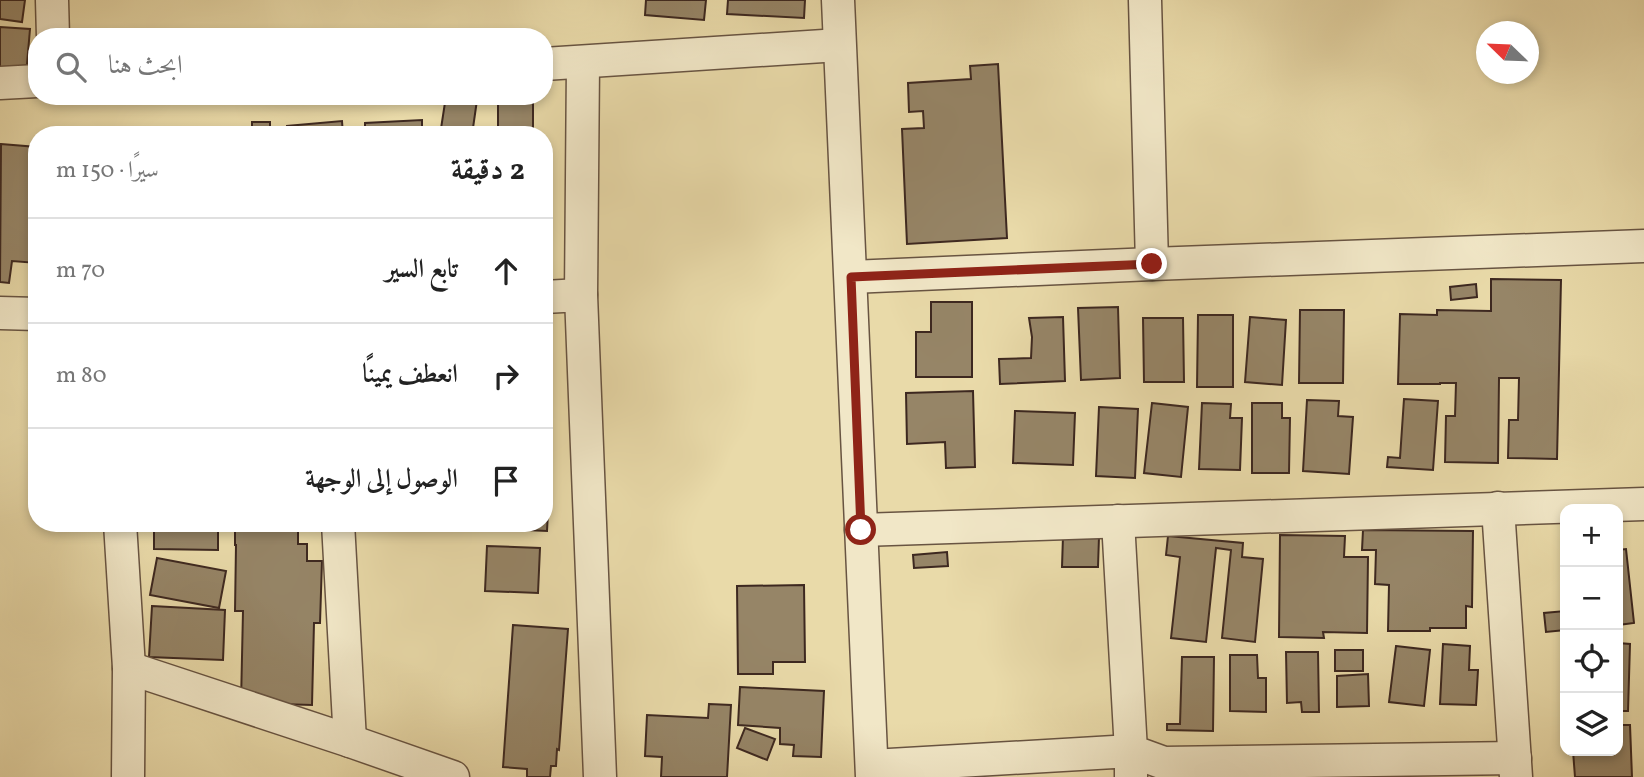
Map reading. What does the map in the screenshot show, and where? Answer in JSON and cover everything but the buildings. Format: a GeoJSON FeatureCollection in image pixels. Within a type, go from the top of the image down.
{"type":"FeatureCollection","features":[{"type":"Feature","properties":{"kind":"street"},"geometry":{"type":"LineString","coordinates":[[52,0],[53,28]]}},
{"type":"Feature","properties":{"kind":"street"},"geometry":{"type":"LineString","coordinates":[[838,0],[872,771],[1164,763],[1516,767],[1498,508]]}},
{"type":"Feature","properties":{"kind":"street"},"geometry":{"type":"LineString","coordinates":[[1145,0],[1152,264]]}},
{"type":"Feature","properties":{"kind":"street"},"geometry":{"type":"LineString","coordinates":[[553,64],[839,46]]}},
{"type":"Feature","properties":{"kind":"street"},"geometry":{"type":"LineString","coordinates":[[583,63],[581,295],[600,777]]}},
{"type":"Feature","properties":{"kind":"street"},"geometry":{"type":"LineString","coordinates":[[0,83],[28,81]]}},
{"type":"Feature","properties":{"kind":"street"},"geometry":{"type":"LineString","coordinates":[[851,277],[1644,246]]}},
{"type":"Feature","properties":{"kind":"street"},"geometry":{"type":"LineString","coordinates":[[553,297],[581,295]]}},
{"type":"Feature","properties":{"kind":"street"},"geometry":{"type":"LineString","coordinates":[[0,313],[28,314]]}},
{"type":"Feature","properties":{"kind":"street"},"geometry":{"type":"LineString","coordinates":[[861,530],[1644,504]]}},
{"type":"Feature","properties":{"kind":"street"},"geometry":{"type":"LineString","coordinates":[[1118,521],[1131,764]]}},
{"type":"Feature","properties":{"kind":"street"},"geometry":{"type":"LineString","coordinates":[[121,532],[129,668],[128,777]]}},
{"type":"Feature","properties":{"kind":"street"},"geometry":{"type":"LineString","coordinates":[[338,532],[350,741]]}},
{"type":"Feature","properties":{"kind":"street"},"geometry":{"type":"LineString","coordinates":[[129,668],[453,777]]}},
{"type":"Feature","properties":{"kind":"route"},"geometry":{"type":"LineString","coordinates":[[861,530],[851,277],[1152,264]]}}]}
